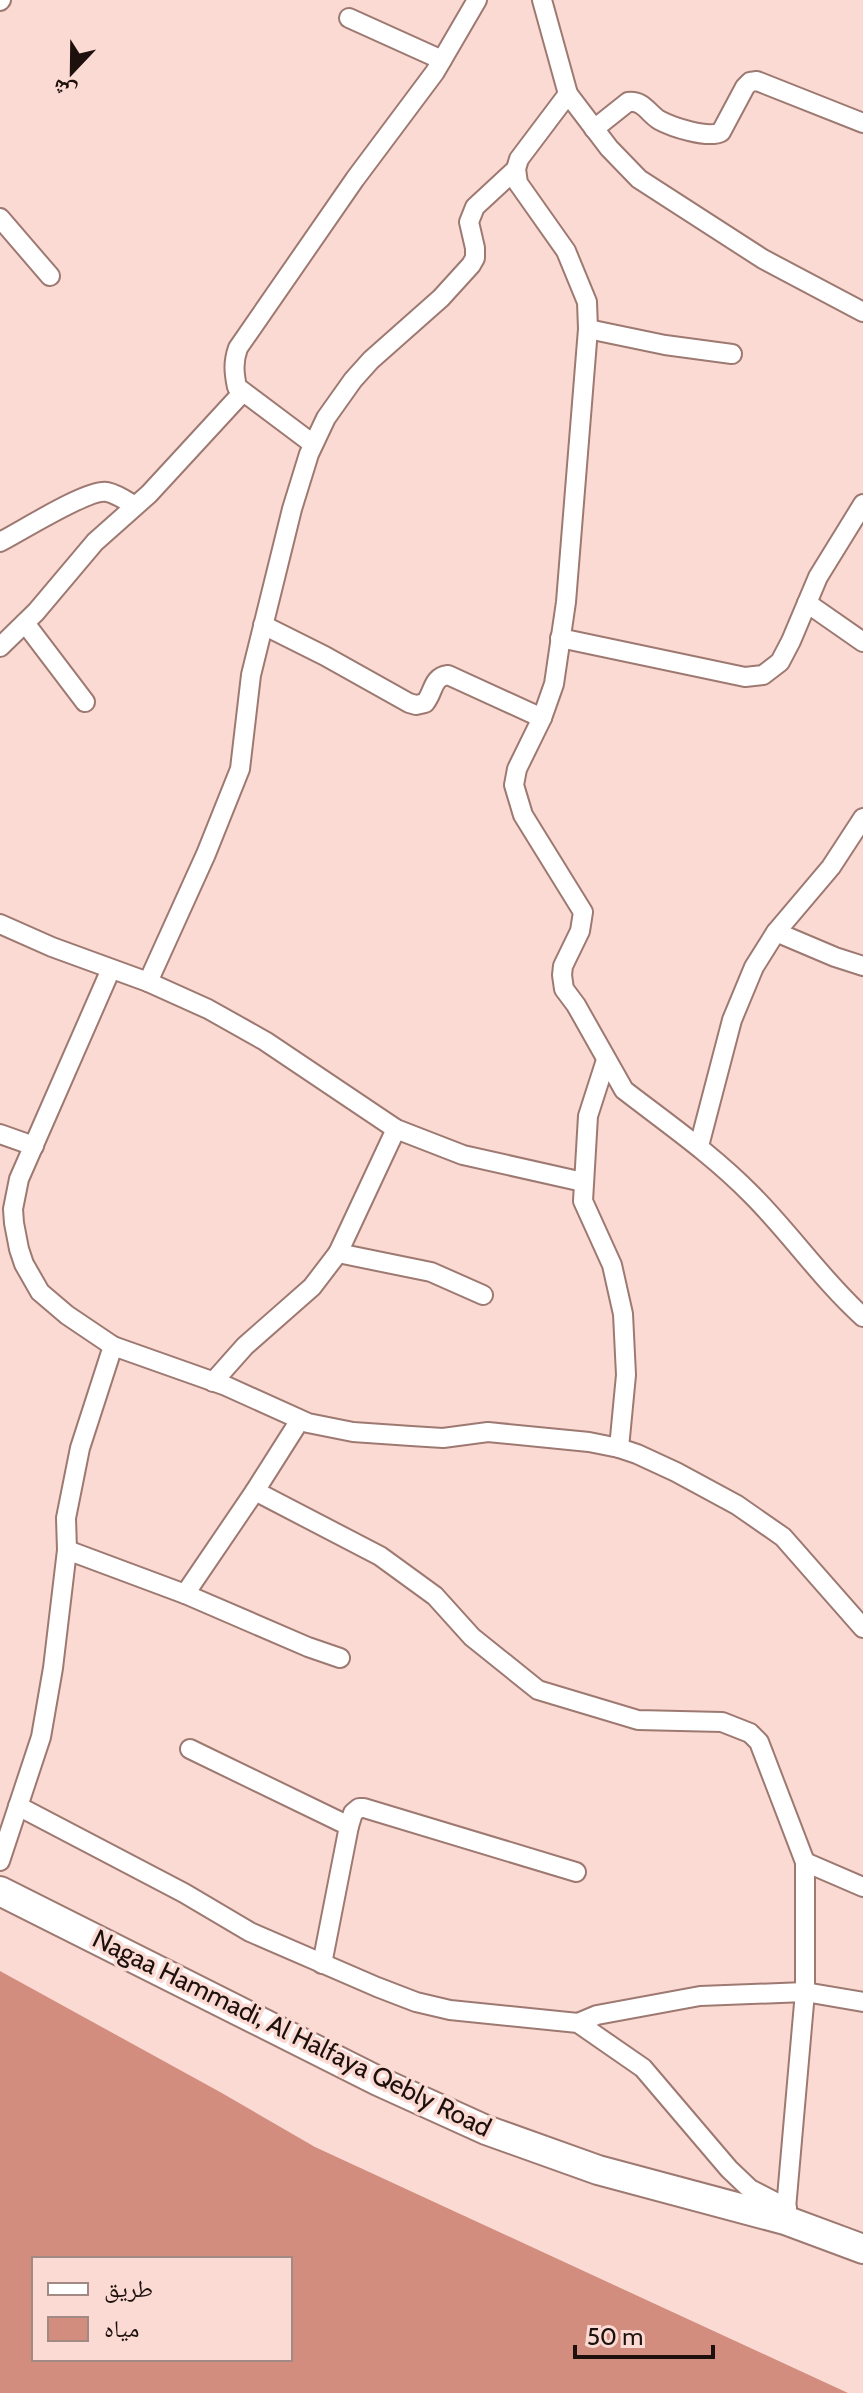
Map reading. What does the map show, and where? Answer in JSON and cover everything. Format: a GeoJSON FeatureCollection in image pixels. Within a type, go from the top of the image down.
{"type":"FeatureCollection","features":[{"type":"Feature","properties":{"kind":"main road","name":"Nagaa Hammadi, Al Halfaya Qebly Road"},"geometry":{"type":"LineString","coordinates":[[0,1891],[378,2081],[486,2130],[598,2170],[786,2214],[863,2249]]}},
{"type":"Feature","properties":{"kind":"street"},"geometry":{"type":"LineString","coordinates":[[313,444],[237,387],[233,371],[238,348],[442,60],[477,0]]}},
{"type":"Feature","properties":{"kind":"street"},"geometry":{"type":"LineString","coordinates":[[542,0],[568,94],[609,148],[639,179],[763,259],[863,312]]}},
{"type":"Feature","properties":{"kind":"street"},"geometry":{"type":"LineString","coordinates":[[349,18],[442,60]]}},
{"type":"Feature","properties":{"kind":"street"},"geometry":{"type":"LineString","coordinates":[[594,129],[632,100],[666,123],[715,135],[721,132],[745,87],[757,81],[863,123]]}},
{"type":"Feature","properties":{"kind":"street"},"geometry":{"type":"LineString","coordinates":[[568,94],[519,159],[516,169],[522,191],[534,203],[566,251],[587,302],[588,329],[566,602],[554,684],[542,718],[517,769],[516,795],[523,815],[583,912],[580,931],[562,975],[564,989],[624,1090],[699,1146],[753,1195],[820,1274],[863,1317]]}},
{"type":"Feature","properties":{"kind":"street"},"geometry":{"type":"LineString","coordinates":[[148,982],[206,854],[240,769],[251,675],[292,509],[313,444],[326,418],[353,380],[463,276],[475,258],[469,229],[472,213],[516,169]]}},
{"type":"Feature","properties":{"kind":"street"},"geometry":{"type":"LineString","coordinates":[[0,218],[50,276]]}},
{"type":"Feature","properties":{"kind":"street"},"geometry":{"type":"LineString","coordinates":[[588,329],[665,345],[732,354]]}},
{"type":"Feature","properties":{"kind":"street"},"geometry":{"type":"LineString","coordinates":[[0,647],[25,623],[95,542],[149,494],[243,392]]}},
{"type":"Feature","properties":{"kind":"street"},"geometry":{"type":"LineString","coordinates":[[0,542],[80,498],[98,492],[107,492],[135,506]]}},
{"type":"Feature","properties":{"kind":"street"},"geometry":{"type":"LineString","coordinates":[[560,638],[745,677],[763,675],[780,662],[818,577],[863,504]]}},
{"type":"Feature","properties":{"kind":"street"},"geometry":{"type":"LineString","coordinates":[[807,603],[863,642]]}},
{"type":"Feature","properties":{"kind":"street"},"geometry":{"type":"LineString","coordinates":[[25,623],[85,702]]}},
{"type":"Feature","properties":{"kind":"street"},"geometry":{"type":"LineString","coordinates":[[263,625],[409,703],[425,703],[436,680],[448,675],[542,718]]}},
{"type":"Feature","properties":{"kind":"street"},"geometry":{"type":"LineString","coordinates":[[699,1146],[735,1009],[754,967],[776,932],[831,867],[863,818]]}},
{"type":"Feature","properties":{"kind":"street"},"geometry":{"type":"LineString","coordinates":[[0,924],[208,1009],[265,1041],[396,1129],[463,1155],[583,1182]]}},
{"type":"Feature","properties":{"kind":"street"},"geometry":{"type":"LineString","coordinates":[[776,932],[863,966]]}},
{"type":"Feature","properties":{"kind":"street"},"geometry":{"type":"LineString","coordinates":[[111,969],[19,1179],[13,1209],[19,1249],[40,1292],[67,1315],[113,1346],[213,1382],[300,1420],[353,1432],[443,1438],[488,1432],[619,1448],[676,1472],[737,1505],[783,1537],[863,1628]]}},
{"type":"Feature","properties":{"kind":"street"},"geometry":{"type":"LineString","coordinates":[[606,1060],[588,1116],[583,1201],[612,1265],[623,1314],[626,1375],[619,1448]]}},
{"type":"Feature","properties":{"kind":"street"},"geometry":{"type":"LineString","coordinates":[[213,1382],[245,1346],[312,1287],[338,1253],[396,1129]]}},
{"type":"Feature","properties":{"kind":"street"},"geometry":{"type":"LineString","coordinates":[[0,1134],[34,1146]]}},
{"type":"Feature","properties":{"kind":"street"},"geometry":{"type":"LineString","coordinates":[[338,1253],[431,1272],[483,1295]]}},
{"type":"Feature","properties":{"kind":"street"},"geometry":{"type":"LineString","coordinates":[[0,1861],[41,1737],[67,1550],[66,1518],[80,1448],[113,1346]]}},
{"type":"Feature","properties":{"kind":"street"},"geometry":{"type":"LineString","coordinates":[[185,1594],[300,1420]]}},
{"type":"Feature","properties":{"kind":"street"},"geometry":{"type":"LineString","coordinates":[[255,1491],[380,1556],[435,1596],[472,1637],[538,1690],[638,1720],[722,1722],[750,1733],[759,1742],[805,1862],[805,1992],[786,2214],[750,2189],[729,2169],[643,2068],[578,2023]]}},
{"type":"Feature","properties":{"kind":"street"},"geometry":{"type":"LineString","coordinates":[[67,1550],[185,1594],[340,1658]]}},
{"type":"Feature","properties":{"kind":"street"},"geometry":{"type":"LineString","coordinates":[[190,1749],[349,1826]]}},
{"type":"Feature","properties":{"kind":"street"},"geometry":{"type":"LineString","coordinates":[[18,1806],[184,1893],[250,1932],[416,2002],[450,2010],[578,2023],[607,2012],[700,1996],[805,1992],[863,2002]]}},
{"type":"Feature","properties":{"kind":"street"},"geometry":{"type":"LineString","coordinates":[[322,1964],[349,1826],[353,1813],[359,1808],[576,1872]]}},
{"type":"Feature","properties":{"kind":"street"},"geometry":{"type":"LineString","coordinates":[[805,1862],[863,1887]]}},
{"type":"Feature","properties":{"kind":"water"},"geometry":{"type":"Polygon","coordinates":[[[0,1971],[315,2147],[848,2393],[0,2393],[0,1971]]]}}]}
